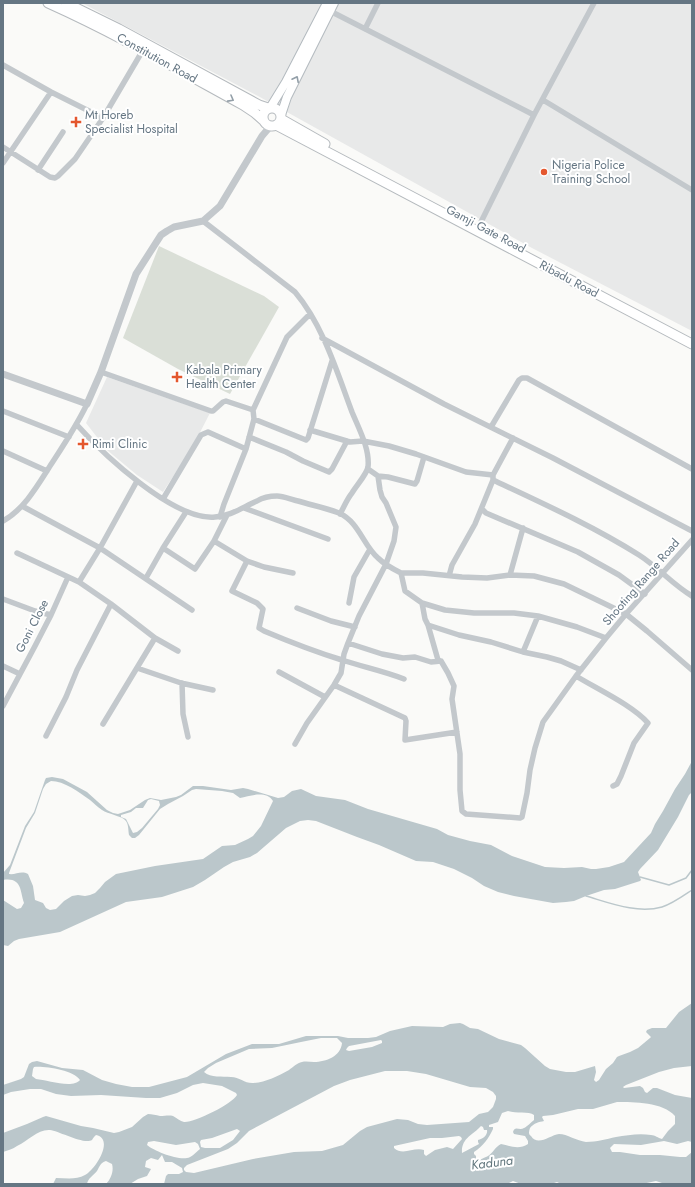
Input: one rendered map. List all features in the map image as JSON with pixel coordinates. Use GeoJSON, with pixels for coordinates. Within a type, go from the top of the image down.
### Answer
{"type":"FeatureCollection","features":[{"type":"Feature","properties":{"kind":"main road","name":"Constitution Road"},"geometry":{"type":"LineString","coordinates":[[48,3],[106,30],[273,121],[277,109],[259,105],[66,3]]}},
{"type":"Feature","properties":{"kind":"main road"},"geometry":{"type":"LineString","coordinates":[[328,7],[287,96],[273,121],[264,112],[269,108],[286,82],[328,7],[334,3]]}},
{"type":"Feature","properties":{"kind":"main road","name":"Ribadu Road"},"geometry":{"type":"LineString","coordinates":[[273,121],[298,136],[521,251],[692,344]]}},
{"type":"Feature","properties":{"kind":"main road","name":"Gamji Gate Road"},"geometry":{"type":"LineString","coordinates":[[273,121],[300,131],[479,226],[521,251],[692,337]]}},
{"type":"Feature","properties":{"kind":"street"},"geometry":{"type":"LineString","coordinates":[[365,29],[378,3]]}},
{"type":"Feature","properties":{"kind":"street"},"geometry":{"type":"LineString","coordinates":[[479,226],[534,115],[594,3]]}},
{"type":"Feature","properties":{"kind":"street"},"geometry":{"type":"LineString","coordinates":[[328,7],[365,29],[534,115]]}},
{"type":"Feature","properties":{"kind":"street"},"geometry":{"type":"LineString","coordinates":[[3,146],[50,177],[55,178],[58,176],[75,159],[104,118],[143,50]]}},
{"type":"Feature","properties":{"kind":"street"},"geometry":{"type":"LineString","coordinates":[[4,66],[51,92],[104,118]]}},
{"type":"Feature","properties":{"kind":"street"},"geometry":{"type":"LineString","coordinates":[[3,163],[51,92]]}},
{"type":"Feature","properties":{"kind":"street"},"geometry":{"type":"LineString","coordinates":[[543,100],[692,190]]}},
{"type":"Feature","properties":{"kind":"street"},"geometry":{"type":"LineString","coordinates":[[3,521],[22,506],[77,425],[101,372],[136,274],[161,235],[174,228],[203,221],[220,206],[262,136],[273,121]]}},
{"type":"Feature","properties":{"kind":"street"},"geometry":{"type":"LineString","coordinates":[[38,170],[62,132]]}},
{"type":"Feature","properties":{"kind":"street"},"geometry":{"type":"LineString","coordinates":[[203,221],[295,292],[310,314],[322,338],[363,441],[368,458],[368,469],[351,493],[340,514]]}},
{"type":"Feature","properties":{"kind":"street"},"geometry":{"type":"LineString","coordinates":[[220,517],[246,449],[254,419],[252,410],[287,338],[310,314]]}},
{"type":"Feature","properties":{"kind":"street"},"geometry":{"type":"LineString","coordinates":[[322,338],[444,404],[553,458],[692,532]]}},
{"type":"Feature","properties":{"kind":"street"},"geometry":{"type":"LineString","coordinates":[[254,419],[304,441],[306,440],[308,438],[332,361]]}},
{"type":"Feature","properties":{"kind":"street"},"geometry":{"type":"LineString","coordinates":[[101,372],[211,411],[215,410],[226,401],[252,410]]}},
{"type":"Feature","properties":{"kind":"street"},"geometry":{"type":"LineString","coordinates":[[3,374],[87,404]]}},
{"type":"Feature","properties":{"kind":"street"},"geometry":{"type":"LineString","coordinates":[[491,427],[519,380],[522,378],[527,378],[692,469]]}},
{"type":"Feature","properties":{"kind":"street"},"geometry":{"type":"LineString","coordinates":[[3,413],[69,437]]}},
{"type":"Feature","properties":{"kind":"street"},"geometry":{"type":"LineString","coordinates":[[77,425],[106,455],[137,481],[186,512],[213,518],[220,517],[244,508],[258,500],[278,496],[340,514],[357,527],[370,549],[378,558],[401,573],[423,573],[487,578],[510,575],[534,576],[564,584],[626,614],[648,631],[692,670]]}},
{"type":"Feature","properties":{"kind":"street"},"geometry":{"type":"LineString","coordinates":[[310,430],[347,442],[363,441],[389,446],[466,472],[493,477],[602,534],[640,556],[692,596]]}},
{"type":"Feature","properties":{"kind":"street"},"geometry":{"type":"LineString","coordinates":[[164,499],[201,434],[208,432],[246,449]]}},
{"type":"Feature","properties":{"kind":"street"},"geometry":{"type":"LineString","coordinates":[[249,437],[329,472],[347,442]]}},
{"type":"Feature","properties":{"kind":"street"},"geometry":{"type":"LineString","coordinates":[[449,576],[452,565],[475,524],[493,477],[513,438]]}},
{"type":"Feature","properties":{"kind":"street"},"geometry":{"type":"LineString","coordinates":[[3,451],[47,470]]}},
{"type":"Feature","properties":{"kind":"street"},"geometry":{"type":"LineString","coordinates":[[368,469],[378,476],[415,484],[424,457]]}},
{"type":"Feature","properties":{"kind":"street"},"geometry":{"type":"LineString","coordinates":[[295,744],[307,723],[334,685],[340,673],[348,643],[366,602],[386,564],[394,541],[396,527],[386,503],[382,498],[378,476]]}},
{"type":"Feature","properties":{"kind":"street"},"geometry":{"type":"LineString","coordinates":[[79,582],[100,548],[137,481]]}},
{"type":"Feature","properties":{"kind":"street"},"geometry":{"type":"LineString","coordinates":[[22,506],[100,548],[192,610]]}},
{"type":"Feature","properties":{"kind":"street"},"geometry":{"type":"LineString","coordinates":[[244,508],[328,540]]}},
{"type":"Feature","properties":{"kind":"street"},"geometry":{"type":"LineString","coordinates":[[482,509],[486,513],[578,552],[619,575],[645,594]]}},
{"type":"Feature","properties":{"kind":"street"},"geometry":{"type":"LineString","coordinates":[[146,578],[186,512]]}},
{"type":"Feature","properties":{"kind":"street"},"geometry":{"type":"LineString","coordinates":[[163,548],[195,569],[214,541],[227,515]]}},
{"type":"Feature","properties":{"kind":"street"},"geometry":{"type":"LineString","coordinates":[[510,575],[523,528]]}},
{"type":"Feature","properties":{"kind":"street","name":"Shooting Range Road"},"geometry":{"type":"LineString","coordinates":[[457,732],[460,754],[463,813],[520,818],[523,814],[531,763],[543,722],[606,638],[692,540]]}},
{"type":"Feature","properties":{"kind":"street"},"geometry":{"type":"LineString","coordinates":[[214,541],[247,561],[264,567],[293,573]]}},
{"type":"Feature","properties":{"kind":"street"},"geometry":{"type":"LineString","coordinates":[[349,603],[354,577],[370,549]]}},
{"type":"Feature","properties":{"kind":"street"},"geometry":{"type":"LineString","coordinates":[[17,553],[79,582],[111,604],[155,638],[178,651]]}},
{"type":"Feature","properties":{"kind":"street"},"geometry":{"type":"LineString","coordinates":[[247,561],[232,591],[257,603],[263,609],[259,628],[304,647],[343,661],[404,678]]}},
{"type":"Feature","properties":{"kind":"street","name":"Shooting Range Road"},"geometry":{"type":"LineString","coordinates":[[401,573],[405,591],[422,603],[445,610],[474,613],[514,613],[538,616],[577,627],[606,638]]}},
{"type":"Feature","properties":{"kind":"street","name":"Goni Close"},"geometry":{"type":"LineString","coordinates":[[3,706],[36,646],[68,577]]}},
{"type":"Feature","properties":{"kind":"street"},"geometry":{"type":"LineString","coordinates":[[3,599],[51,615]]}},
{"type":"Feature","properties":{"kind":"street"},"geometry":{"type":"LineString","coordinates":[[334,685],[405,718],[406,740],[457,732],[452,699],[454,686],[441,661],[438,660],[428,625],[425,620],[422,603]]}},
{"type":"Feature","properties":{"kind":"street"},"geometry":{"type":"LineString","coordinates":[[46,736],[66,697],[77,670],[111,604]]}},
{"type":"Feature","properties":{"kind":"street"},"geometry":{"type":"LineString","coordinates":[[297,608],[331,621],[355,627]]}},
{"type":"Feature","properties":{"kind":"street"},"geometry":{"type":"LineString","coordinates":[[523,652],[538,616]]}},
{"type":"Feature","properties":{"kind":"street"},"geometry":{"type":"LineString","coordinates":[[428,625],[523,652],[561,661],[581,670]]}},
{"type":"Feature","properties":{"kind":"street"},"geometry":{"type":"LineString","coordinates":[[103,724],[155,638]]}},
{"type":"Feature","properties":{"kind":"street"},"geometry":{"type":"LineString","coordinates":[[348,643],[382,654],[403,658],[415,657],[431,662],[441,661]]}},
{"type":"Feature","properties":{"kind":"street"},"geometry":{"type":"LineString","coordinates":[[3,666],[20,674]]}},
{"type":"Feature","properties":{"kind":"street"},"geometry":{"type":"LineString","coordinates":[[137,668],[182,683],[213,690]]}},
{"type":"Feature","properties":{"kind":"street"},"geometry":{"type":"LineString","coordinates":[[279,672],[325,697]]}},
{"type":"Feature","properties":{"kind":"street"},"geometry":{"type":"LineString","coordinates":[[576,676],[621,703],[648,723],[634,743],[621,776],[617,784],[613,786]]}},
{"type":"Feature","properties":{"kind":"street"},"geometry":{"type":"LineString","coordinates":[[182,683],[183,714],[188,737]]}},
{"type":"Feature","properties":{"kind":"shaded area","name":"Nigeria Police Training School"},"geometry":{"type":"Polygon","coordinates":[[[82,3],[692,3],[692,331],[532,248],[258,96],[82,3]]]}},
{"type":"Feature","properties":{"kind":"shaded area"},"geometry":{"type":"Polygon","coordinates":[[[159,246],[264,296],[279,307],[230,394],[178,369],[123,338],[159,246]]]}},
{"type":"Feature","properties":{"kind":"shaded area"},"geometry":{"type":"Polygon","coordinates":[[[107,377],[210,413],[193,446],[163,492],[137,475],[107,450],[86,423],[107,377]]]}},
{"type":"Feature","properties":{"kind":"water"},"geometry":{"type":"Polygon","coordinates":[[[692,761],[692,792],[658,850],[638,872],[641,880],[615,889],[604,890],[574,901],[553,903],[498,892],[454,869],[433,862],[416,861],[316,821],[308,820],[300,821],[286,828],[257,853],[250,857],[233,862],[193,887],[162,897],[126,902],[60,932],[19,939],[8,946],[3,945],[3,900],[17,909],[21,908],[24,903],[21,890],[17,883],[14,881],[3,880],[3,873],[10,865],[25,826],[34,812],[46,778],[52,777],[63,779],[87,792],[107,810],[118,814],[130,810],[150,798],[161,800],[176,797],[193,786],[231,790],[243,788],[278,798],[284,797],[292,791],[301,789],[316,796],[345,800],[368,809],[437,829],[448,835],[491,845],[512,856],[545,867],[582,867],[596,869],[609,867],[624,862],[651,833],[692,761]],[[51,781],[46,784],[43,789],[35,813],[26,828],[9,873],[12,874],[23,872],[28,874],[33,886],[35,900],[43,903],[46,908],[50,910],[56,909],[72,896],[85,896],[95,893],[105,882],[116,874],[155,866],[203,859],[222,846],[235,845],[248,839],[253,836],[261,826],[273,801],[262,795],[253,795],[240,798],[233,793],[222,791],[192,790],[160,809],[139,835],[132,838],[129,835],[125,820],[102,810],[90,800],[71,788],[56,781],[51,781]],[[151,799],[148,800],[143,808],[136,808],[131,812],[121,815],[121,817],[126,819],[133,833],[142,828],[158,809],[160,805],[159,801],[151,799]]]}},
{"type":"Feature","properties":{"kind":"water","name":"Kaduna"},"geometry":{"type":"Polygon","coordinates":[[[692,1003],[692,1066],[674,1068],[659,1072],[623,1087],[640,1086],[647,1093],[653,1088],[657,1088],[675,1095],[692,1098],[692,1142],[688,1141],[677,1144],[664,1141],[641,1145],[614,1144],[610,1148],[612,1152],[680,1157],[686,1157],[692,1152],[692,1184],[665,1184],[656,1181],[642,1184],[561,1184],[557,1182],[551,1184],[521,1184],[513,1181],[507,1184],[164,1184],[168,1174],[179,1174],[183,1172],[182,1168],[172,1162],[165,1162],[162,1155],[158,1160],[151,1158],[146,1161],[145,1167],[151,1169],[147,1176],[130,1184],[106,1184],[111,1177],[113,1169],[112,1164],[106,1161],[101,1164],[97,1171],[88,1180],[87,1184],[53,1184],[56,1178],[78,1178],[89,1172],[98,1161],[104,1148],[104,1142],[101,1138],[96,1135],[92,1140],[83,1141],[54,1131],[46,1130],[37,1133],[14,1148],[3,1152],[3,1133],[46,1116],[81,1126],[114,1133],[132,1127],[148,1114],[173,1116],[184,1122],[196,1119],[221,1108],[234,1099],[237,1095],[236,1093],[222,1086],[203,1083],[193,1085],[177,1093],[160,1098],[101,1095],[71,1096],[56,1094],[41,1089],[11,1092],[3,1095],[3,1085],[24,1077],[29,1064],[32,1062],[37,1061],[62,1068],[83,1070],[102,1080],[116,1084],[132,1087],[149,1087],[187,1077],[226,1054],[252,1044],[279,1044],[306,1036],[368,1038],[412,1026],[443,1027],[450,1024],[460,1023],[470,1028],[478,1029],[499,1039],[521,1045],[550,1069],[575,1072],[595,1066],[596,1072],[594,1080],[596,1082],[617,1057],[638,1048],[651,1037],[646,1032],[647,1030],[652,1028],[666,1028],[679,1012],[692,1003]],[[321,1038],[272,1048],[249,1049],[216,1063],[204,1072],[213,1076],[234,1077],[245,1082],[258,1082],[276,1076],[300,1063],[319,1062],[328,1059],[336,1055],[341,1048],[342,1043],[337,1038],[321,1038]],[[382,1041],[349,1046],[346,1050],[349,1051],[372,1047],[382,1043],[382,1041]],[[34,1067],[32,1076],[36,1079],[66,1084],[77,1083],[80,1080],[65,1071],[45,1067],[34,1067]],[[385,1071],[350,1080],[334,1086],[249,1131],[237,1143],[228,1149],[187,1165],[184,1170],[186,1172],[194,1173],[253,1159],[294,1152],[322,1151],[343,1145],[367,1127],[397,1119],[427,1125],[469,1122],[479,1114],[488,1112],[493,1107],[496,1096],[493,1092],[486,1088],[470,1087],[426,1074],[407,1071],[385,1071]],[[617,1102],[593,1109],[578,1109],[543,1116],[544,1121],[538,1122],[530,1128],[529,1133],[534,1139],[544,1140],[559,1134],[586,1142],[620,1136],[647,1134],[662,1139],[675,1124],[675,1116],[670,1111],[656,1105],[640,1103],[617,1102]],[[508,1111],[502,1113],[498,1122],[489,1125],[489,1127],[493,1127],[493,1129],[490,1136],[474,1152],[476,1161],[488,1156],[501,1144],[521,1147],[528,1144],[525,1136],[514,1134],[513,1132],[516,1128],[522,1129],[526,1127],[534,1120],[534,1115],[529,1113],[508,1111]],[[481,1126],[468,1137],[463,1144],[462,1153],[479,1144],[478,1140],[482,1139],[487,1134],[487,1130],[484,1130],[481,1126]],[[237,1129],[212,1138],[201,1140],[201,1147],[220,1148],[233,1140],[240,1131],[237,1129]],[[459,1136],[430,1138],[394,1146],[394,1148],[401,1151],[424,1150],[424,1154],[426,1156],[435,1150],[447,1147],[453,1149],[462,1139],[459,1136]],[[154,1141],[148,1142],[147,1145],[178,1158],[190,1157],[200,1149],[198,1144],[195,1142],[176,1145],[154,1141]]]}},
{"type":"Feature","properties":{"kind":"waterway"},"geometry":{"type":"LineString","coordinates":[[640,877],[669,885],[686,878],[692,870]]}},
{"type":"Feature","properties":{"kind":"waterway"},"geometry":{"type":"LineString","coordinates":[[586,896],[624,907],[653,909],[670,904],[692,890]]}},
{"type":"Feature","properties":{"kind":"place","name":"Mt Horeb Specialist Hospital"},"geometry":{"type":"Point","coordinates":[76,122]}},
{"type":"Feature","properties":{"kind":"place","name":"Nigeria Police Training School"},"geometry":{"type":"Point","coordinates":[544,172]}},
{"type":"Feature","properties":{"kind":"place","name":"Kabala Primary Health Center"},"geometry":{"type":"Point","coordinates":[177,377]}},
{"type":"Feature","properties":{"kind":"place","name":"Rimi Clinic"},"geometry":{"type":"Point","coordinates":[83,444]}}]}
